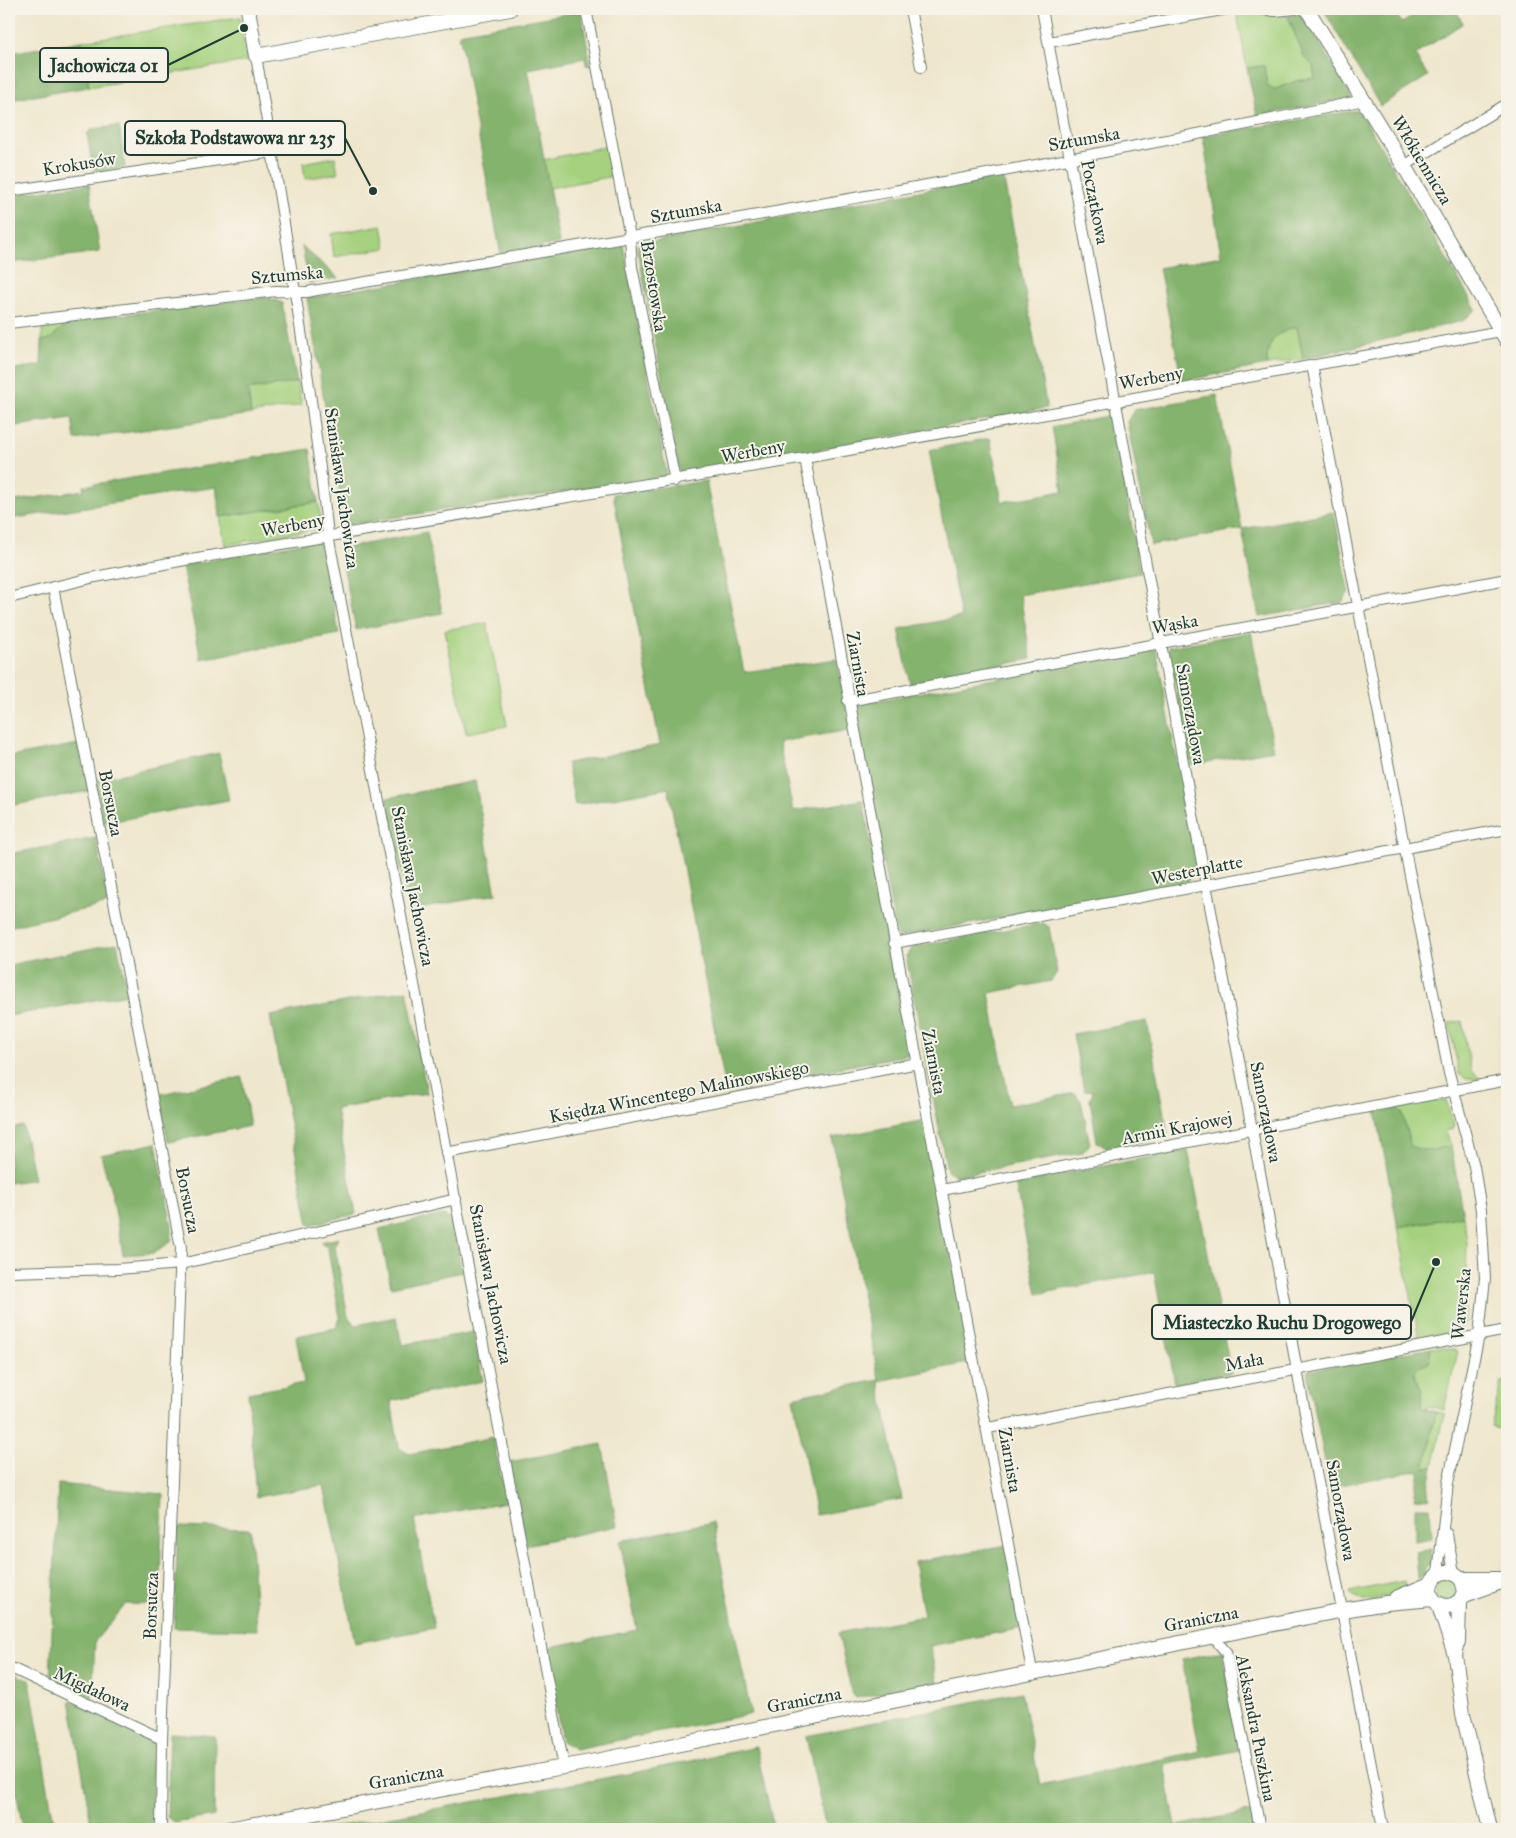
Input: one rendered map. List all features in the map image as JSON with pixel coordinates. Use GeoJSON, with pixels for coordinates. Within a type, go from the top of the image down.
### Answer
{"type":"FeatureCollection","features":[{"type":"Feature","properties":{"kind":"street","name":"Stanisława Jachowicza"},"geometry":{"type":"LineString","coordinates":[[248,9],[294,292],[318,452],[328,535],[564,1767]]}},
{"type":"Feature","properties":{"kind":"street"},"geometry":{"type":"LineString","coordinates":[[256,56],[510,9]]}},
{"type":"Feature","properties":{"kind":"street","name":"Brzostowska"},"geometry":{"type":"LineString","coordinates":[[586,9],[630,237],[632,267],[675,480]]}},
{"type":"Feature","properties":{"kind":"street"},"geometry":{"type":"LineString","coordinates":[[910,9],[921,67]]}},
{"type":"Feature","properties":{"kind":"street","name":"Początkowa"},"geometry":{"type":"LineString","coordinates":[[1042,9],[1116,401]]}},
{"type":"Feature","properties":{"kind":"street"},"geometry":{"type":"LineString","coordinates":[[1049,42],[1227,9]]}},
{"type":"Feature","properties":{"kind":"street"},"geometry":{"type":"LineString","coordinates":[[1261,9],[1275,12],[1295,9]]}},
{"type":"Feature","properties":{"kind":"street","name":"Włókiennicza"},"geometry":{"type":"LineString","coordinates":[[1307,9],[1404,166],[1504,336]]}},
{"type":"Feature","properties":{"kind":"street","name":"Sztumska"},"geometry":{"type":"LineString","coordinates":[[9,323],[276,291],[294,292],[630,237],[1070,158],[1364,100]]}},
{"type":"Feature","properties":{"kind":"street"},"geometry":{"type":"LineString","coordinates":[[1404,166],[1507,104]]}},
{"type":"Feature","properties":{"kind":"street","name":"Krokusów"},"geometry":{"type":"LineString","coordinates":[[9,191],[272,152]]}},
{"type":"Feature","properties":{"kind":"street","name":"Werbeny"},"geometry":{"type":"LineString","coordinates":[[9,598],[95,577],[328,535],[675,480],[1312,365],[1504,336]]}},
{"type":"Feature","properties":{"kind":"street","name":"Wawerska"},"geometry":{"type":"LineString","coordinates":[[1312,365],[1453,1090],[1474,1166],[1481,1210],[1485,1278],[1479,1334],[1448,1483],[1445,1523],[1434,1579]]}},
{"type":"Feature","properties":{"kind":"street","name":"Samorządowa"},"geometry":{"type":"LineString","coordinates":[[1116,401],[1383,1829]]}},
{"type":"Feature","properties":{"kind":"street","name":"Ziarnista"},"geometry":{"type":"LineString","coordinates":[[805,458],[848,701],[988,1428],[1032,1671]]}},
{"type":"Feature","properties":{"kind":"street","name":"Wąska"},"geometry":{"type":"LineString","coordinates":[[848,701],[1507,579]]}},
{"type":"Feature","properties":{"kind":"street","name":"Borsucza"},"geometry":{"type":"LineString","coordinates":[[53,587],[181,1248],[182,1264],[162,1740],[161,1829]]}},
{"type":"Feature","properties":{"kind":"street","name":"Westerplatte"},"geometry":{"type":"LineString","coordinates":[[894,944],[1205,884],[1507,829]]}},
{"type":"Feature","properties":{"kind":"street","name":"Księdza Wincentego Malinowskiego"},"geometry":{"type":"LineString","coordinates":[[446,1153],[918,1063]]}},
{"type":"Feature","properties":{"kind":"street","name":"Armii Krajowej"},"geometry":{"type":"LineString","coordinates":[[942,1190],[1507,1080]]}},
{"type":"Feature","properties":{"kind":"street"},"geometry":{"type":"LineString","coordinates":[[9,1272],[118,1269],[182,1264],[456,1199]]}},
{"type":"Feature","properties":{"kind":"street","name":"Mała"},"geometry":{"type":"LineString","coordinates":[[988,1428],[1507,1330]]}},
{"type":"Feature","properties":{"kind":"street","name":"Wawerska"},"geometry":{"type":"LineString","coordinates":[[1445,1523],[1457,1576]]}},
{"type":"Feature","properties":{"kind":"street"},"geometry":{"type":"LineString","coordinates":[[1490,1829],[1463,1714],[1455,1655],[1436,1601],[1434,1579],[1446,1571],[1457,1576],[1507,1579]]}},
{"type":"Feature","properties":{"kind":"street"},"geometry":{"type":"LineString","coordinates":[[1455,1655],[1458,1642],[1461,1598],[1464,1590],[1457,1576]]}},
{"type":"Feature","properties":{"kind":"street","name":"Graniczna"},"geometry":{"type":"LineString","coordinates":[[1386,1603],[1434,1579]]}},
{"type":"Feature","properties":{"kind":"street"},"geometry":{"type":"LineString","coordinates":[[1436,1601],[1448,1606],[1461,1598],[1507,1579]]}},
{"type":"Feature","properties":{"kind":"street","name":"Graniczna"},"geometry":{"type":"LineString","coordinates":[[228,1829],[564,1767],[1032,1671],[1343,1610],[1386,1603],[1436,1601]]}},
{"type":"Feature","properties":{"kind":"street","name":"Aleksandra Puszkina"},"geometry":{"type":"LineString","coordinates":[[1217,1636],[1219,1644],[1226,1652],[1260,1829]]}},
{"type":"Feature","properties":{"kind":"street","name":"Migdałowa"},"geometry":{"type":"LineString","coordinates":[[9,1667],[162,1740]]}},
{"type":"Feature","properties":{"kind":"green space"},"geometry":{"type":"Polygon","coordinates":[[[1323,9],[1393,9],[1402,23],[1424,9],[1455,9],[1463,23],[1415,55],[1428,76],[1380,106],[1323,9]]]}},
{"type":"Feature","properties":{"kind":"green space"},"geometry":{"type":"Polygon","coordinates":[[[581,11],[591,66],[586,65],[585,58],[528,69],[559,243],[501,255],[459,33],[581,11]]]}},
{"type":"Feature","properties":{"kind":"green space"},"geometry":{"type":"Polygon","coordinates":[[[1251,11],[1288,16],[1304,57],[1313,66],[1315,78],[1296,81],[1276,89],[1270,88],[1267,85],[1263,66],[1247,68],[1237,14],[1251,11]]]}},
{"type":"Feature","properties":{"kind":"green space"},"geometry":{"type":"Polygon","coordinates":[[[1302,13],[1352,98],[1257,116],[1247,68],[1264,66],[1267,85],[1270,88],[1276,89],[1296,81],[1315,78],[1313,66],[1304,57],[1288,16],[1302,13]]]}},
{"type":"Feature","properties":{"kind":"green space"},"geometry":{"type":"Polygon","coordinates":[[[240,17],[247,61],[89,87],[82,41],[240,17]]]}},
{"type":"Feature","properties":{"kind":"green space"},"geometry":{"type":"Polygon","coordinates":[[[82,41],[89,87],[9,100],[9,53],[82,41]]]}},
{"type":"Feature","properties":{"kind":"green space"},"geometry":{"type":"Polygon","coordinates":[[[1359,110],[1476,309],[1463,321],[1303,359],[1297,327],[1283,332],[1273,340],[1268,350],[1267,365],[1182,381],[1159,268],[1221,256],[1203,136],[1359,110]]]}},
{"type":"Feature","properties":{"kind":"green space"},"geometry":{"type":"Polygon","coordinates":[[[119,126],[125,167],[99,173],[93,169],[87,134],[92,129],[119,126]]]}},
{"type":"Feature","properties":{"kind":"green space"},"geometry":{"type":"Polygon","coordinates":[[[608,146],[614,176],[549,188],[543,160],[608,146]]]}},
{"type":"Feature","properties":{"kind":"green space"},"geometry":{"type":"Polygon","coordinates":[[[335,157],[338,173],[305,179],[303,163],[335,157]]]}},
{"type":"Feature","properties":{"kind":"green space"},"geometry":{"type":"Polygon","coordinates":[[[1003,175],[1047,408],[680,475],[637,245],[1003,175]]]}},
{"type":"Feature","properties":{"kind":"green space"},"geometry":{"type":"Polygon","coordinates":[[[89,184],[100,252],[9,263],[9,195],[89,184]]]}},
{"type":"Feature","properties":{"kind":"green space"},"geometry":{"type":"Polygon","coordinates":[[[382,225],[386,248],[334,257],[331,234],[382,225]]]}},
{"type":"Feature","properties":{"kind":"green space"},"geometry":{"type":"Polygon","coordinates":[[[623,244],[667,476],[345,525],[307,298],[623,244]]]}},
{"type":"Feature","properties":{"kind":"green space"},"geometry":{"type":"Polygon","coordinates":[[[302,246],[338,278],[309,283],[302,246]]]}},
{"type":"Feature","properties":{"kind":"green space"},"geometry":{"type":"Polygon","coordinates":[[[267,297],[282,303],[297,382],[248,390],[251,414],[75,440],[72,418],[9,427],[9,370],[41,365],[42,341],[50,339],[70,321],[267,297]]]}},
{"type":"Feature","properties":{"kind":"green space"},"geometry":{"type":"Polygon","coordinates":[[[70,321],[50,339],[42,341],[42,325],[70,321]]]}},
{"type":"Feature","properties":{"kind":"green space"},"geometry":{"type":"Polygon","coordinates":[[[1297,327],[1303,359],[1267,365],[1268,350],[1273,340],[1283,332],[1297,327]]]}},
{"type":"Feature","properties":{"kind":"green space"},"geometry":{"type":"Polygon","coordinates":[[[297,382],[302,405],[251,414],[248,390],[297,382]]]}},
{"type":"Feature","properties":{"kind":"green space"},"geometry":{"type":"Polygon","coordinates":[[[1217,395],[1242,529],[1151,545],[1127,422],[1134,410],[1217,395]]]}},
{"type":"Feature","properties":{"kind":"green space"},"geometry":{"type":"Polygon","coordinates":[[[1112,415],[1140,573],[1020,595],[1031,659],[910,684],[899,629],[961,617],[929,450],[990,438],[1002,502],[1063,491],[1052,427],[1112,415]]]}},
{"type":"Feature","properties":{"kind":"green space"},"geometry":{"type":"Polygon","coordinates":[[[310,449],[318,502],[220,517],[216,487],[9,519],[9,508],[16,506],[15,501],[84,490],[83,486],[310,449]]]}},
{"type":"Feature","properties":{"kind":"green space"},"geometry":{"type":"Polygon","coordinates":[[[706,481],[744,672],[837,659],[850,730],[779,742],[793,811],[863,800],[890,952],[912,1054],[726,1089],[668,788],[575,805],[567,763],[660,745],[613,494],[706,481]]]}},
{"type":"Feature","properties":{"kind":"green space"},"geometry":{"type":"Polygon","coordinates":[[[318,502],[322,528],[225,545],[220,517],[318,502]]]}},
{"type":"Feature","properties":{"kind":"green space"},"geometry":{"type":"Polygon","coordinates":[[[1334,512],[1349,592],[1342,602],[1259,617],[1242,529],[1334,512]]]}},
{"type":"Feature","properties":{"kind":"green space"},"geometry":{"type":"Polygon","coordinates":[[[427,532],[442,613],[356,630],[340,549],[427,532]]]}},
{"type":"Feature","properties":{"kind":"green space"},"geometry":{"type":"Polygon","coordinates":[[[322,539],[339,634],[201,659],[182,566],[322,539]]]}},
{"type":"Feature","properties":{"kind":"green space"},"geometry":{"type":"Polygon","coordinates":[[[487,623],[507,726],[466,733],[445,630],[487,623]]]}},
{"type":"Feature","properties":{"kind":"green space"},"geometry":{"type":"Polygon","coordinates":[[[1251,632],[1274,750],[1191,765],[1168,647],[1251,632]]]}},
{"type":"Feature","properties":{"kind":"green space"},"geometry":{"type":"Polygon","coordinates":[[[1156,649],[1197,869],[1186,884],[897,937],[853,705],[1156,649]]]}},
{"type":"Feature","properties":{"kind":"green space"},"geometry":{"type":"Polygon","coordinates":[[[78,744],[89,791],[9,806],[9,757],[78,744]]]}},
{"type":"Feature","properties":{"kind":"green space"},"geometry":{"type":"Polygon","coordinates":[[[219,753],[229,800],[103,823],[95,780],[219,753]]]}},
{"type":"Feature","properties":{"kind":"green space"},"geometry":{"type":"Polygon","coordinates":[[[475,781],[496,894],[409,911],[387,798],[475,781]]]}},
{"type":"Feature","properties":{"kind":"green space"},"geometry":{"type":"Polygon","coordinates":[[[96,838],[108,904],[9,927],[9,854],[96,838]]]}},
{"type":"Feature","properties":{"kind":"green space"},"geometry":{"type":"Polygon","coordinates":[[[1043,923],[1049,927],[1057,972],[1051,981],[989,993],[1010,1105],[1075,1093],[1081,1101],[1090,1144],[1082,1153],[955,1176],[947,1170],[906,956],[912,947],[1043,923]]]}},
{"type":"Feature","properties":{"kind":"green space"},"geometry":{"type":"Polygon","coordinates":[[[117,943],[128,994],[9,1016],[9,965],[117,943]]]}},
{"type":"Feature","properties":{"kind":"green space"},"geometry":{"type":"Polygon","coordinates":[[[407,990],[427,1093],[336,1109],[356,1214],[309,1225],[270,1016],[407,990]]]}},
{"type":"Feature","properties":{"kind":"green space"},"geometry":{"type":"Polygon","coordinates":[[[1147,1021],[1168,1136],[1106,1148],[1097,1142],[1090,1100],[1093,1090],[1084,1091],[1073,1034],[1147,1021]]]}},
{"type":"Feature","properties":{"kind":"green space"},"geometry":{"type":"Polygon","coordinates":[[[1462,1021],[1471,1071],[1481,1079],[1466,1079],[1459,1074],[1449,1023],[1462,1021]]]}},
{"type":"Feature","properties":{"kind":"green space"},"geometry":{"type":"Polygon","coordinates":[[[242,1077],[250,1126],[168,1142],[159,1096],[161,1094],[242,1077]]]}},
{"type":"Feature","properties":{"kind":"green space"},"geometry":{"type":"Polygon","coordinates":[[[1441,1099],[1446,1100],[1454,1126],[1453,1129],[1446,1131],[1451,1146],[1425,1150],[1410,1145],[1402,1113],[1397,1108],[1441,1099]]]}},
{"type":"Feature","properties":{"kind":"green space"},"geometry":{"type":"Polygon","coordinates":[[[1397,1108],[1402,1113],[1410,1145],[1425,1150],[1451,1146],[1463,1216],[1398,1227],[1376,1111],[1397,1108]]]}},
{"type":"Feature","properties":{"kind":"green space"},"geometry":{"type":"Polygon","coordinates":[[[925,1120],[972,1362],[879,1381],[902,1499],[816,1515],[793,1397],[879,1380],[832,1138],[925,1120]]]}},
{"type":"Feature","properties":{"kind":"green space"},"geometry":{"type":"Polygon","coordinates":[[[23,1126],[34,1179],[9,1183],[9,1129],[23,1126]]]}},
{"type":"Feature","properties":{"kind":"green space"},"geometry":{"type":"Polygon","coordinates":[[[156,1143],[172,1226],[171,1242],[153,1253],[123,1255],[113,1199],[101,1155],[156,1143]]]}},
{"type":"Feature","properties":{"kind":"green space"},"geometry":{"type":"Polygon","coordinates":[[[1188,1150],[1231,1373],[1175,1384],[1154,1272],[1037,1294],[1015,1183],[1188,1150]]]}},
{"type":"Feature","properties":{"kind":"green space"},"geometry":{"type":"Polygon","coordinates":[[[442,1215],[452,1221],[462,1272],[391,1287],[379,1229],[442,1215]]]}},
{"type":"Feature","properties":{"kind":"green space"},"geometry":{"type":"Polygon","coordinates":[[[1463,1216],[1467,1242],[1465,1324],[1454,1332],[1419,1339],[1398,1227],[1463,1216]]]}},
{"type":"Feature","properties":{"kind":"green space"},"geometry":{"type":"Polygon","coordinates":[[[339,1238],[335,1247],[348,1317],[356,1325],[396,1317],[402,1345],[473,1332],[483,1381],[391,1401],[399,1448],[409,1454],[493,1437],[506,1502],[414,1519],[434,1628],[355,1643],[324,1485],[256,1497],[248,1393],[304,1383],[296,1336],[336,1328],[340,1318],[328,1249],[321,1242],[339,1238]]]}},
{"type":"Feature","properties":{"kind":"green space"},"geometry":{"type":"Polygon","coordinates":[[[1442,1347],[1458,1351],[1444,1410],[1428,1406],[1427,1409],[1421,1408],[1422,1391],[1414,1373],[1431,1348],[1442,1347]]]}},
{"type":"Feature","properties":{"kind":"green space"},"geometry":{"type":"Polygon","coordinates":[[[1431,1348],[1429,1363],[1419,1367],[1414,1373],[1422,1391],[1421,1408],[1436,1412],[1425,1468],[1433,1467],[1428,1491],[1429,1499],[1414,1498],[1419,1470],[1330,1487],[1307,1371],[1431,1348]]]}},
{"type":"Feature","properties":{"kind":"green space"},"geometry":{"type":"Polygon","coordinates":[[[1501,1382],[1507,1384],[1507,1430],[1491,1426],[1501,1382]]]}},
{"type":"Feature","properties":{"kind":"green space"},"geometry":{"type":"Polygon","coordinates":[[[1436,1412],[1445,1414],[1433,1467],[1425,1468],[1436,1412]]]}},
{"type":"Feature","properties":{"kind":"green space"},"geometry":{"type":"Polygon","coordinates":[[[602,1444],[617,1526],[526,1545],[509,1462],[602,1444]]]}},
{"type":"Feature","properties":{"kind":"green space"},"geometry":{"type":"Polygon","coordinates":[[[58,1484],[163,1494],[159,1605],[126,1604],[95,1641],[92,1702],[50,1681],[58,1484]]]}},
{"type":"Feature","properties":{"kind":"green space"},"geometry":{"type":"Polygon","coordinates":[[[1415,1507],[1430,1507],[1432,1538],[1415,1541],[1415,1507]]]}},
{"type":"Feature","properties":{"kind":"green space"},"geometry":{"type":"Polygon","coordinates":[[[713,1522],[751,1714],[575,1749],[562,1741],[545,1648],[637,1630],[620,1541],[713,1522]]]}},
{"type":"Feature","properties":{"kind":"green space"},"geometry":{"type":"Polygon","coordinates":[[[178,1527],[250,1529],[257,1630],[174,1628],[178,1527]]]}},
{"type":"Feature","properties":{"kind":"green space"},"geometry":{"type":"Polygon","coordinates":[[[1007,1545],[1023,1628],[930,1646],[937,1682],[856,1698],[852,1694],[838,1633],[924,1616],[914,1562],[1007,1545]]]}},
{"type":"Feature","properties":{"kind":"green space"},"geometry":{"type":"Polygon","coordinates":[[[1432,1549],[1430,1563],[1418,1579],[1416,1552],[1432,1549]]]}},
{"type":"Feature","properties":{"kind":"green space"},"geometry":{"type":"Polygon","coordinates":[[[1447,1577],[1455,1581],[1459,1589],[1455,1597],[1447,1601],[1439,1597],[1435,1589],[1439,1581],[1447,1577]]]}},
{"type":"Feature","properties":{"kind":"green space"},"geometry":{"type":"Polygon","coordinates":[[[1404,1581],[1407,1590],[1376,1599],[1360,1599],[1354,1597],[1349,1592],[1404,1581]]]}},
{"type":"Feature","properties":{"kind":"green space"},"geometry":{"type":"Polygon","coordinates":[[[1223,1651],[1240,1750],[1164,1765],[1176,1826],[1253,1811],[1256,1829],[826,1829],[806,1736],[1021,1692],[1040,1785],[1200,1751],[1182,1659],[1223,1651]]]}},
{"type":"Feature","properties":{"kind":"green space"},"geometry":{"type":"Polygon","coordinates":[[[9,1671],[30,1681],[55,1829],[23,1829],[9,1750],[9,1671]]]}},
{"type":"Feature","properties":{"kind":"green space"},"geometry":{"type":"Polygon","coordinates":[[[70,1700],[153,1740],[151,1828],[92,1829],[70,1700]]]}},
{"type":"Feature","properties":{"kind":"green space"},"geometry":{"type":"Polygon","coordinates":[[[170,1733],[215,1736],[214,1816],[175,1823],[167,1816],[170,1733]]]}},
{"type":"Feature","properties":{"kind":"green space"},"geometry":{"type":"Polygon","coordinates":[[[756,1747],[774,1829],[323,1829],[638,1772],[756,1747]]]}},
{"type":"Feature","properties":{"kind":"place","name":"Jachowicza 01"},"geometry":{"type":"Point","coordinates":[244,28]}},
{"type":"Feature","properties":{"kind":"place","name":"Szkoła Podstawowa nr 235"},"geometry":{"type":"Point","coordinates":[373,191]}},
{"type":"Feature","properties":{"kind":"place","name":"Miasteczko Ruchu Drogowego"},"geometry":{"type":"Point","coordinates":[1436,1262]}}]}
